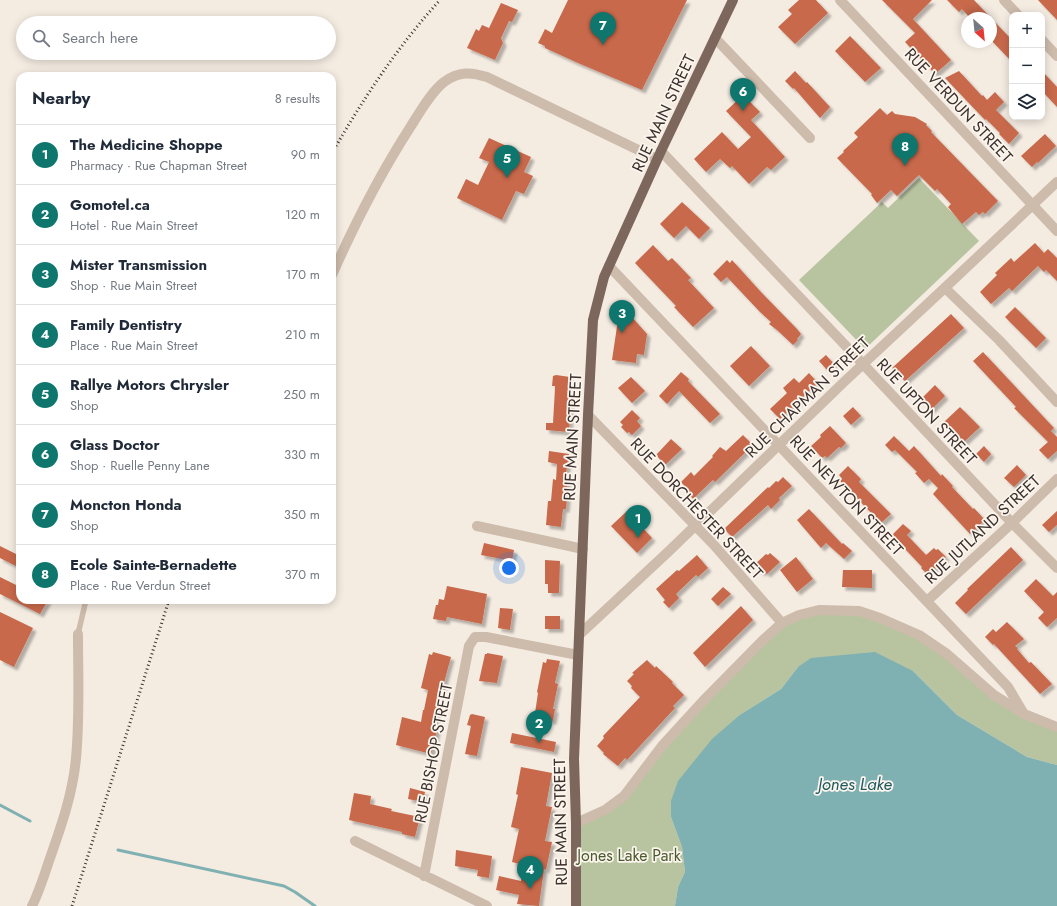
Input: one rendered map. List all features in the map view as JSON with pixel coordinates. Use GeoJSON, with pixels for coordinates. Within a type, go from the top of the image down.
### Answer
{"type":"FeatureCollection","features":[{"type":"Feature","properties":{"kind":"main road","name":"RUE MAIN STREET"},"geometry":{"type":"LineString","coordinates":[[576,906],[574,759],[593,320],[604,277],[659,155],[733,0]]}},
{"type":"Feature","properties":{"kind":"street","name":"RUE VERDUN STREET"},"geometry":{"type":"LineString","coordinates":[[840,0],[1057,231]]}},
{"type":"Feature","properties":{"kind":"street"},"geometry":{"type":"LineString","coordinates":[[1004,0],[1015,12]]}},
{"type":"Feature","properties":{"kind":"street"},"geometry":{"type":"LineString","coordinates":[[715,38],[810,138]]}},
{"type":"Feature","properties":{"kind":"street"},"geometry":{"type":"LineString","coordinates":[[1045,43],[1057,56]]}},
{"type":"Feature","properties":{"kind":"street"},"geometry":{"type":"LineString","coordinates":[[336,266],[355,224],[388,162],[435,91],[444,82],[458,75],[468,72],[487,77],[659,155]]}},
{"type":"Feature","properties":{"kind":"street","name":"RUE UPTON STREET"},"geometry":{"type":"LineString","coordinates":[[659,155],[863,364],[1012,523],[1057,568]]}},
{"type":"Feature","properties":{"kind":"street","name":"RUE CHAPMAN STREET"},"geometry":{"type":"LineString","coordinates":[[579,635],[668,552],[863,364],[1057,182]]}},
{"type":"Feature","properties":{"kind":"street","name":"RUE NEWTON STREET"},"geometry":{"type":"LineString","coordinates":[[609,266],[1008,687],[1024,714]]}},
{"type":"Feature","properties":{"kind":"street"},"geometry":{"type":"LineString","coordinates":[[945,288],[999,340],[1057,402]]}},
{"type":"Feature","properties":{"kind":"street","name":"RUE DORCHESTER STREET"},"geometry":{"type":"LineString","coordinates":[[588,414],[694,526],[714,545],[782,623]]}},
{"type":"Feature","properties":{"kind":"street","name":"RUE JUTLAND STREET"},"geometry":{"type":"LineString","coordinates":[[927,602],[1057,479]]}},
{"type":"Feature","properties":{"kind":"street"},"geometry":{"type":"LineString","coordinates":[[477,526],[583,549]]}},
{"type":"Feature","properties":{"kind":"street"},"geometry":{"type":"LineString","coordinates":[[576,823],[605,810],[624,796],[672,736],[763,640],[782,623],[799,615],[819,610],[859,611],[880,618],[919,635],[947,654],[994,695],[1024,714],[1057,727]]}},
{"type":"Feature","properties":{"kind":"street"},"geometry":{"type":"LineString","coordinates":[[32,906],[57,839],[73,783],[78,733],[78,634]]}},
{"type":"Feature","properties":{"kind":"street","name":"RUE BISHOP STREET"},"geometry":{"type":"LineString","coordinates":[[424,876],[469,646],[475,637],[486,637],[578,655]]}},
{"type":"Feature","properties":{"kind":"street"},"geometry":{"type":"LineString","coordinates":[[355,841],[488,906]]}},
{"type":"Feature","properties":{"kind":"lane"},"geometry":{"type":"LineString","coordinates":[[78,634],[85,604]]}},
{"type":"Feature","properties":{"kind":"green space"},"geometry":{"type":"Polygon","coordinates":[[[919,178],[979,241],[865,349],[799,280],[882,202],[888,208],[919,178]]]}},
{"type":"Feature","properties":{"kind":"green space","name":"Jones Lake Park"},"geometry":{"type":"Polygon","coordinates":[[[859,611],[919,635],[994,695],[1057,727],[1057,765],[1027,757],[957,715],[913,671],[798,667],[781,689],[741,714],[671,817],[682,847],[685,872],[678,887],[675,906],[576,906],[576,823],[605,810],[763,640],[799,615],[859,611]]]}},
{"type":"Feature","properties":{"kind":"water","name":"Jones Lake"},"geometry":{"type":"Polygon","coordinates":[[[875,652],[913,671],[957,715],[1027,757],[1057,765],[1057,906],[675,906],[678,887],[685,872],[682,847],[671,817],[671,801],[678,781],[712,739],[741,714],[781,689],[798,667],[811,658],[875,652]]]}},
{"type":"Feature","properties":{"kind":"building"},"geometry":{"type":"Polygon","coordinates":[[[568,0],[687,0],[642,90],[578,63],[545,48],[545,46],[538,43],[545,29],[552,33],[568,0]]]}},
{"type":"Feature","properties":{"kind":"building"},"geometry":{"type":"Polygon","coordinates":[[[799,0],[816,0],[828,13],[795,44],[778,27],[792,14],[788,10],[799,0]]]}},
{"type":"Feature","properties":{"kind":"building"},"geometry":{"type":"Polygon","coordinates":[[[882,0],[932,0],[913,19],[951,60],[935,74],[905,42],[915,33],[882,0]]]}},
{"type":"Feature","properties":{"kind":"building"},"geometry":{"type":"Polygon","coordinates":[[[947,0],[974,0],[985,12],[965,12],[962,9],[959,12],[947,0]]]}},
{"type":"Feature","properties":{"kind":"building"},"geometry":{"type":"Polygon","coordinates":[[[1038,0],[1057,0],[1057,20],[1038,0]]]}},
{"type":"Feature","properties":{"kind":"building"},"geometry":{"type":"Polygon","coordinates":[[[501,3],[518,10],[512,22],[509,21],[501,38],[503,43],[495,60],[467,48],[476,29],[479,31],[482,25],[489,28],[501,3]]]}},
{"type":"Feature","properties":{"kind":"building"},"geometry":{"type":"Polygon","coordinates":[[[997,24],[1009,37],[1009,59],[997,46],[997,24]]]}},
{"type":"Feature","properties":{"kind":"building"},"geometry":{"type":"Polygon","coordinates":[[[850,36],[881,68],[865,82],[835,51],[850,36]]]}},
{"type":"Feature","properties":{"kind":"building"},"geometry":{"type":"Polygon","coordinates":[[[795,71],[830,107],[820,118],[794,88],[793,89],[785,81],[795,71]]]}},
{"type":"Feature","properties":{"kind":"building"},"geometry":{"type":"Polygon","coordinates":[[[959,71],[987,100],[995,92],[1004,102],[996,110],[1019,133],[1009,144],[945,78],[959,71]]]}},
{"type":"Feature","properties":{"kind":"building"},"geometry":{"type":"Polygon","coordinates":[[[1045,74],[1057,87],[1057,107],[1045,94],[1045,74]]]}},
{"type":"Feature","properties":{"kind":"building"},"geometry":{"type":"Polygon","coordinates":[[[743,95],[760,112],[751,120],[785,157],[771,170],[767,167],[749,184],[732,166],[730,168],[720,159],[706,172],[694,159],[722,132],[738,149],[751,137],[726,111],[743,95]]]}},
{"type":"Feature","properties":{"kind":"building"},"geometry":{"type":"Polygon","coordinates":[[[880,108],[887,115],[892,111],[895,114],[915,117],[927,124],[926,125],[932,131],[931,132],[998,201],[985,214],[983,212],[979,215],[976,212],[962,224],[948,207],[951,204],[937,189],[935,191],[919,175],[897,196],[891,190],[877,203],[871,195],[872,194],[837,158],[858,137],[854,133],[880,108]]]}},
{"type":"Feature","properties":{"kind":"building"},"geometry":{"type":"Polygon","coordinates":[[[1045,134],[1056,146],[1032,167],[1021,156],[1045,134]]]}},
{"type":"Feature","properties":{"kind":"building"},"geometry":{"type":"Polygon","coordinates":[[[489,138],[531,157],[524,172],[533,176],[524,194],[516,191],[502,220],[457,198],[466,179],[478,185],[489,162],[479,158],[489,138]]]}},
{"type":"Feature","properties":{"kind":"building"},"geometry":{"type":"Polygon","coordinates":[[[682,202],[710,228],[699,239],[686,226],[674,238],[660,224],[682,202]]]}},
{"type":"Feature","properties":{"kind":"building"},"geometry":{"type":"Polygon","coordinates":[[[1035,243],[1044,253],[1048,249],[1057,258],[1057,281],[1046,270],[1044,272],[1038,266],[1012,291],[1009,288],[991,304],[980,292],[997,275],[995,273],[1011,258],[1014,262],[1035,243]]]}},
{"type":"Feature","properties":{"kind":"building"},"geometry":{"type":"Polygon","coordinates":[[[653,245],[668,261],[672,258],[691,278],[688,280],[714,308],[693,327],[674,307],[676,306],[635,263],[653,245]]]}},
{"type":"Feature","properties":{"kind":"building"},"geometry":{"type":"Polygon","coordinates":[[[727,260],[730,263],[732,260],[801,334],[793,345],[769,324],[771,322],[727,277],[721,282],[713,274],[727,260]]]}},
{"type":"Feature","properties":{"kind":"building"},"geometry":{"type":"Polygon","coordinates":[[[1015,307],[1046,338],[1036,348],[1005,317],[1015,307]]]}},
{"type":"Feature","properties":{"kind":"building"},"geometry":{"type":"Polygon","coordinates":[[[619,313],[630,315],[647,334],[644,355],[637,354],[636,363],[612,360],[619,313]]]}},
{"type":"Feature","properties":{"kind":"building"},"geometry":{"type":"Polygon","coordinates":[[[951,314],[964,328],[905,381],[892,368],[951,314]]]}},
{"type":"Feature","properties":{"kind":"building"},"geometry":{"type":"Polygon","coordinates":[[[751,346],[770,366],[749,386],[730,366],[751,346]]]}},
{"type":"Feature","properties":{"kind":"building"},"geometry":{"type":"Polygon","coordinates":[[[983,352],[1054,428],[1051,431],[1057,437],[1057,451],[1048,459],[1039,450],[1048,442],[1014,408],[1016,407],[973,361],[983,352]]]}},
{"type":"Feature","properties":{"kind":"building"},"geometry":{"type":"Polygon","coordinates":[[[826,355],[835,365],[828,371],[819,361],[826,355]]]}},
{"type":"Feature","properties":{"kind":"building"},"geometry":{"type":"Polygon","coordinates":[[[681,372],[720,414],[710,423],[679,391],[667,404],[659,396],[681,372]]]}},
{"type":"Feature","properties":{"kind":"building"},"geometry":{"type":"Polygon","coordinates":[[[809,373],[818,383],[780,419],[770,409],[787,393],[783,388],[794,378],[799,383],[809,373]]]}},
{"type":"Feature","properties":{"kind":"building"},"geometry":{"type":"Polygon","coordinates":[[[553,376],[570,377],[568,396],[571,396],[569,432],[546,430],[546,423],[553,423],[555,386],[552,386],[553,376]]]}},
{"type":"Feature","properties":{"kind":"building"},"geometry":{"type":"Polygon","coordinates":[[[631,377],[645,391],[632,403],[618,388],[631,377]]]}},
{"type":"Feature","properties":{"kind":"building"},"geometry":{"type":"Polygon","coordinates":[[[935,385],[945,396],[931,410],[921,399],[935,385]]]}},
{"type":"Feature","properties":{"kind":"building"},"geometry":{"type":"Polygon","coordinates":[[[853,407],[861,416],[851,425],[843,416],[853,407]]]}},
{"type":"Feature","properties":{"kind":"building"},"geometry":{"type":"Polygon","coordinates":[[[960,407],[980,427],[964,442],[944,422],[960,407]]]}},
{"type":"Feature","properties":{"kind":"building"},"geometry":{"type":"Polygon","coordinates":[[[632,410],[640,418],[637,421],[641,426],[632,435],[629,432],[627,433],[621,427],[623,425],[620,422],[632,410]]]}},
{"type":"Feature","properties":{"kind":"building"},"geometry":{"type":"Polygon","coordinates":[[[830,426],[846,443],[827,458],[825,456],[822,458],[811,446],[830,426]]]}},
{"type":"Feature","properties":{"kind":"building"},"geometry":{"type":"Polygon","coordinates":[[[743,435],[753,445],[715,482],[713,480],[693,499],[681,482],[691,472],[694,476],[713,457],[712,456],[720,447],[726,451],[743,435]]]}},
{"type":"Feature","properties":{"kind":"building"},"geometry":{"type":"Polygon","coordinates":[[[894,436],[909,451],[914,446],[941,476],[942,474],[953,486],[952,487],[985,520],[970,534],[933,494],[938,488],[929,479],[924,483],[915,473],[917,472],[895,450],[892,452],[885,445],[894,436]]]}},
{"type":"Feature","properties":{"kind":"building"},"geometry":{"type":"Polygon","coordinates":[[[671,439],[682,449],[665,465],[656,455],[671,439]]]}},
{"type":"Feature","properties":{"kind":"building"},"geometry":{"type":"Polygon","coordinates":[[[984,446],[991,454],[984,462],[976,454],[984,446]]]}},
{"type":"Feature","properties":{"kind":"building"},"geometry":{"type":"Polygon","coordinates":[[[549,451],[569,454],[566,473],[568,473],[566,509],[563,509],[561,527],[546,525],[548,501],[551,501],[553,479],[556,480],[557,464],[548,462],[549,451]]]}},
{"type":"Feature","properties":{"kind":"building"},"geometry":{"type":"Polygon","coordinates":[[[1017,465],[1026,475],[1014,487],[1004,478],[1017,465]]]}},
{"type":"Feature","properties":{"kind":"building"},"geometry":{"type":"Polygon","coordinates":[[[848,466],[861,479],[859,482],[891,514],[881,523],[840,481],[842,479],[839,475],[848,466]]]}},
{"type":"Feature","properties":{"kind":"building"},"geometry":{"type":"Polygon","coordinates":[[[783,477],[792,486],[779,498],[780,500],[771,509],[768,505],[732,537],[724,529],[768,487],[769,488],[776,481],[778,482],[783,477]]]}},
{"type":"Feature","properties":{"kind":"building"},"geometry":{"type":"Polygon","coordinates":[[[809,509],[842,544],[843,543],[852,551],[844,559],[826,543],[821,548],[797,520],[809,509]]]}},
{"type":"Feature","properties":{"kind":"building"},"geometry":{"type":"Polygon","coordinates":[[[627,511],[652,538],[637,553],[611,526],[627,511]]]}},
{"type":"Feature","properties":{"kind":"building"},"geometry":{"type":"Polygon","coordinates":[[[1057,511],[1057,525],[1049,532],[1042,525],[1057,511]]]}},
{"type":"Feature","properties":{"kind":"building"},"geometry":{"type":"Polygon","coordinates":[[[903,524],[911,531],[907,535],[926,555],[934,548],[936,550],[938,549],[946,557],[927,574],[892,535],[903,524]]]}},
{"type":"Feature","properties":{"kind":"building"},"geometry":{"type":"Polygon","coordinates":[[[484,543],[514,550],[512,561],[481,555],[484,543]]]}},
{"type":"Feature","properties":{"kind":"building"},"geometry":{"type":"Polygon","coordinates":[[[0,546],[16,554],[16,566],[0,558],[0,546]]]}},
{"type":"Feature","properties":{"kind":"building"},"geometry":{"type":"Polygon","coordinates":[[[1011,547],[1023,560],[966,614],[955,603],[968,590],[967,589],[1011,547]]]}},
{"type":"Feature","properties":{"kind":"building"},"geometry":{"type":"Polygon","coordinates":[[[770,553],[780,562],[767,574],[764,571],[762,573],[754,565],[766,554],[768,555],[770,553]]]}},
{"type":"Feature","properties":{"kind":"building"},"geometry":{"type":"Polygon","coordinates":[[[697,555],[708,568],[698,577],[696,575],[676,594],[679,598],[669,608],[663,602],[665,600],[656,589],[677,570],[679,571],[697,555]]]}},
{"type":"Feature","properties":{"kind":"building"},"geometry":{"type":"Polygon","coordinates":[[[796,557],[813,579],[797,592],[780,570],[796,557]]]}},
{"type":"Feature","properties":{"kind":"building"},"geometry":{"type":"Polygon","coordinates":[[[545,560],[560,561],[559,593],[548,593],[548,584],[545,584],[545,560]]]}},
{"type":"Feature","properties":{"kind":"building"},"geometry":{"type":"Polygon","coordinates":[[[843,570],[872,570],[872,588],[842,587],[843,570]]]}},
{"type":"Feature","properties":{"kind":"building"},"geometry":{"type":"Polygon","coordinates":[[[0,577],[16,585],[16,602],[0,594],[0,577]]]}},
{"type":"Feature","properties":{"kind":"building"},"geometry":{"type":"Polygon","coordinates":[[[1036,579],[1053,596],[1057,592],[1057,618],[1047,627],[1038,618],[1044,612],[1024,591],[1036,579]]]}},
{"type":"Feature","properties":{"kind":"building"},"geometry":{"type":"Polygon","coordinates":[[[447,586],[487,594],[482,624],[447,617],[446,621],[433,619],[439,599],[444,600],[447,586]]]}},
{"type":"Feature","properties":{"kind":"building"},"geometry":{"type":"Polygon","coordinates":[[[723,587],[731,594],[718,606],[711,599],[723,587]]]}},
{"type":"Feature","properties":{"kind":"building"},"geometry":{"type":"Polygon","coordinates":[[[20,604],[46,604],[40,614],[20,604]]]}},
{"type":"Feature","properties":{"kind":"building"},"geometry":{"type":"Polygon","coordinates":[[[741,606],[753,620],[705,667],[693,653],[741,606]]]}},
{"type":"Feature","properties":{"kind":"building"},"geometry":{"type":"Polygon","coordinates":[[[500,608],[513,609],[510,630],[498,628],[500,608]]]}},
{"type":"Feature","properties":{"kind":"building"},"geometry":{"type":"Polygon","coordinates":[[[0,612],[33,628],[14,667],[0,660],[0,612]]]}},
{"type":"Feature","properties":{"kind":"building"},"geometry":{"type":"Polygon","coordinates":[[[545,616],[560,616],[560,629],[545,629],[545,616]]]}},
{"type":"Feature","properties":{"kind":"building"},"geometry":{"type":"Polygon","coordinates":[[[1007,622],[1024,639],[1015,646],[1018,648],[1017,649],[1029,663],[1031,662],[1052,684],[1040,694],[994,644],[993,645],[985,637],[993,629],[996,632],[1007,622]]]}},
{"type":"Feature","properties":{"kind":"building"},"geometry":{"type":"Polygon","coordinates":[[[433,652],[451,657],[439,701],[435,725],[438,726],[431,754],[396,745],[402,717],[421,722],[428,690],[421,688],[429,654],[432,655],[433,652]]]}},
{"type":"Feature","properties":{"kind":"building"},"geometry":{"type":"Polygon","coordinates":[[[487,653],[503,656],[497,683],[479,681],[485,654],[487,653]]]}},
{"type":"Feature","properties":{"kind":"building"},"geometry":{"type":"Polygon","coordinates":[[[547,659],[560,661],[555,683],[558,684],[553,709],[555,709],[553,721],[539,719],[539,713],[535,713],[537,692],[543,662],[546,663],[547,659]]]}},
{"type":"Feature","properties":{"kind":"building"},"geometry":{"type":"Polygon","coordinates":[[[647,660],[655,668],[656,666],[673,682],[672,683],[684,695],[673,706],[675,708],[627,760],[625,758],[618,766],[603,754],[604,753],[597,746],[604,738],[603,736],[640,697],[631,688],[632,686],[627,681],[634,674],[632,673],[647,660]]]}},
{"type":"Feature","properties":{"kind":"building"},"geometry":{"type":"Polygon","coordinates":[[[472,714],[485,717],[477,756],[465,754],[471,726],[467,725],[470,715],[472,714]]]}},
{"type":"Feature","properties":{"kind":"building"},"geometry":{"type":"Polygon","coordinates":[[[512,733],[556,742],[554,752],[510,743],[512,733]]]}},
{"type":"Feature","properties":{"kind":"building"},"geometry":{"type":"Polygon","coordinates":[[[521,767],[552,773],[546,806],[552,807],[545,841],[552,842],[546,870],[544,869],[539,906],[517,904],[519,895],[496,890],[499,876],[521,881],[523,865],[512,862],[519,829],[511,827],[518,795],[516,794],[521,767]]]}},
{"type":"Feature","properties":{"kind":"building"},"geometry":{"type":"Polygon","coordinates":[[[410,788],[425,792],[423,802],[408,799],[410,788]]]}},
{"type":"Feature","properties":{"kind":"building"},"geometry":{"type":"Polygon","coordinates":[[[354,793],[371,796],[370,804],[392,809],[391,811],[420,817],[415,837],[402,834],[402,832],[349,820],[354,793]]]}},
{"type":"Feature","properties":{"kind":"building"},"geometry":{"type":"Polygon","coordinates":[[[456,850],[492,856],[489,878],[477,876],[478,870],[455,866],[456,850]]]}},
{"type":"Feature","properties":{"kind":"waterway"},"geometry":{"type":"LineString","coordinates":[[0,805],[30,821]]}},
{"type":"Feature","properties":{"kind":"waterway"},"geometry":{"type":"LineString","coordinates":[[118,850],[284,886],[315,906]]}},
{"type":"Feature","properties":{"kind":"railway"},"geometry":{"type":"LineString","coordinates":[[336,146],[356,113],[396,54],[440,0]]}},
{"type":"Feature","properties":{"kind":"railway"},"geometry":{"type":"LineString","coordinates":[[72,906],[168,604]]}},
{"type":"Feature","properties":{"kind":"place","name":"Moncton Honda"},"geometry":{"type":"Point","coordinates":[603,45]}},
{"type":"Feature","properties":{"kind":"place","name":"Glass Doctor"},"geometry":{"type":"Point","coordinates":[743,111]}},
{"type":"Feature","properties":{"kind":"place","name":"Ecole Sainte-Bernadette"},"geometry":{"type":"Point","coordinates":[905,166]}},
{"type":"Feature","properties":{"kind":"place","name":"Rallye Motors Chrysler"},"geometry":{"type":"Point","coordinates":[507,178]}},
{"type":"Feature","properties":{"kind":"place","name":"Mister Transmission"},"geometry":{"type":"Point","coordinates":[622,333]}},
{"type":"Feature","properties":{"kind":"place","name":"The Medicine Shoppe"},"geometry":{"type":"Point","coordinates":[638,538]}},
{"type":"Feature","properties":{"kind":"place","name":"Gomotel.ca"},"geometry":{"type":"Point","coordinates":[539,743]}},
{"type":"Feature","properties":{"kind":"place","name":"Family Dentistry"},"geometry":{"type":"Point","coordinates":[530,889]}}]}
